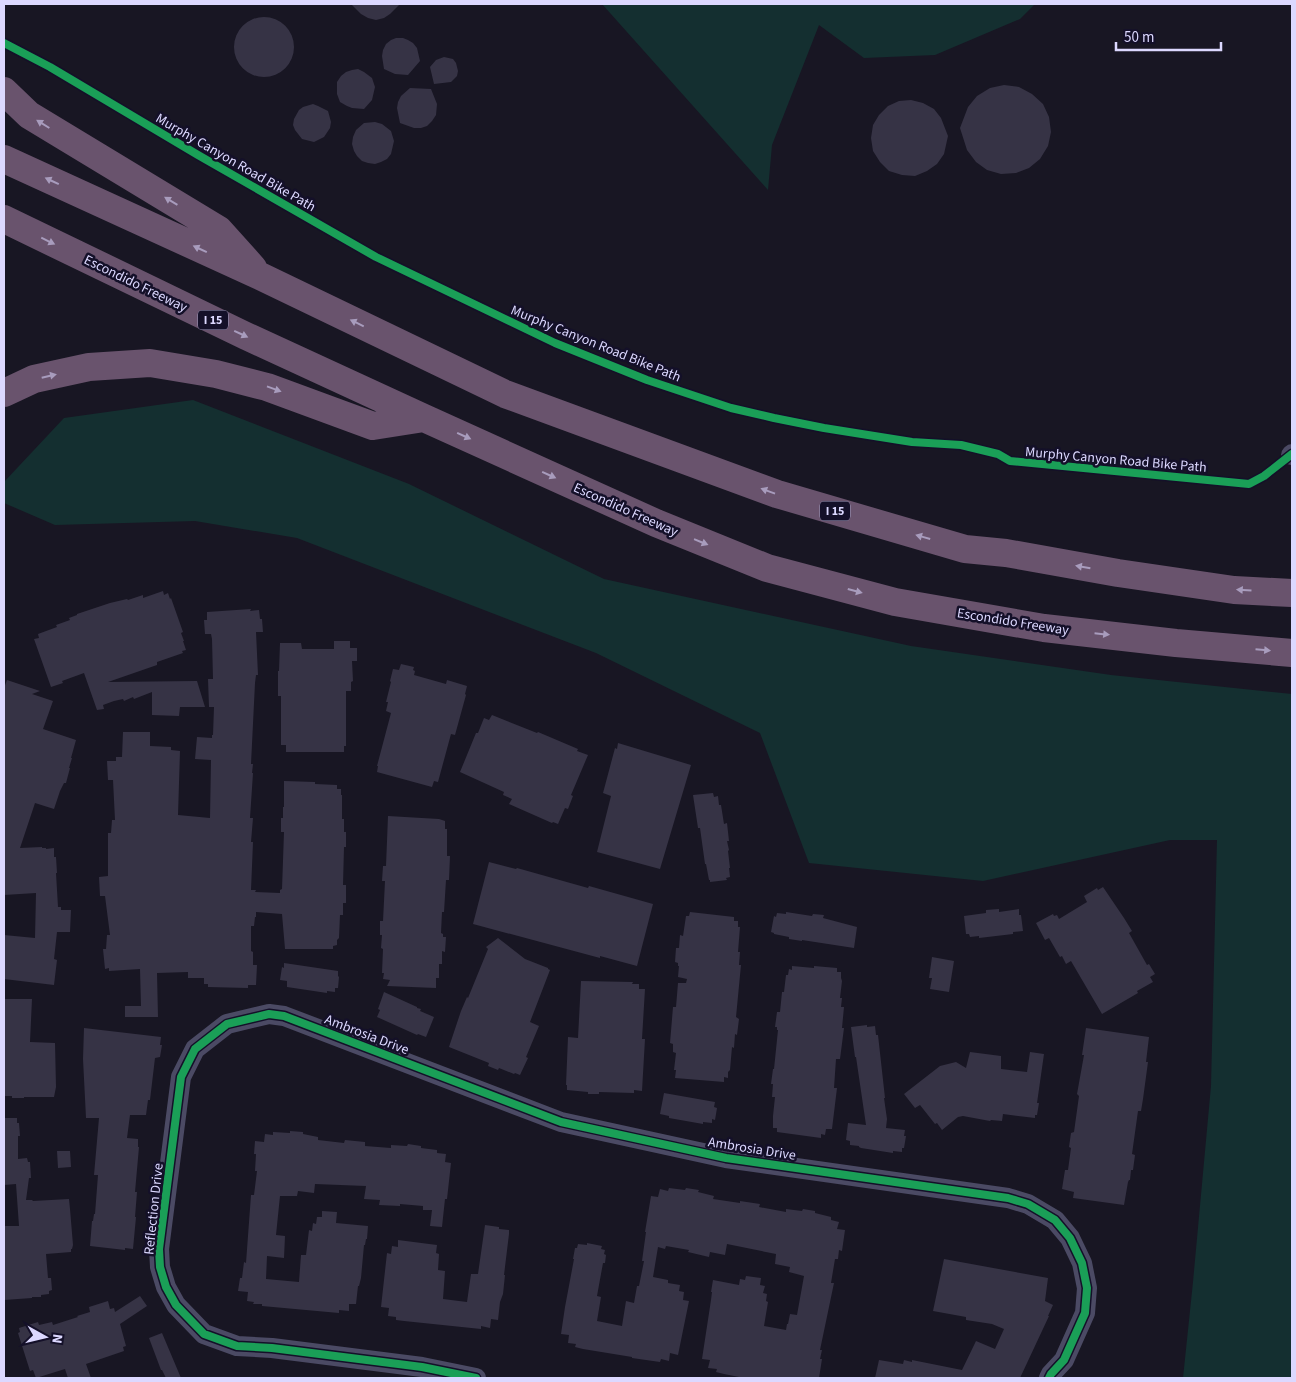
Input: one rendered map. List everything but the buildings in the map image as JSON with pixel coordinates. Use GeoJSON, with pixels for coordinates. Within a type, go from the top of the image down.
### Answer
{"type":"FeatureCollection","features":[{"type":"Feature","properties":{"kind":"highway"},"geometry":{"type":"LineString","coordinates":[[4,91],[30,115],[219,230],[260,276]]}},
{"type":"Feature","properties":{"kind":"highway","name":"I 15"},"geometry":{"type":"LineString","coordinates":[[4,159],[260,276],[505,394],[777,494],[966,549],[1006,553],[1118,573],[1234,590],[1292,594]]}},
{"type":"Feature","properties":{"kind":"highway","name":"Escondido Freeway"},"geometry":{"type":"LineString","coordinates":[[4,220],[237,332],[424,418],[656,523],[767,568],[895,602],[1044,628],[1176,643],[1292,653]]}},
{"type":"Feature","properties":{"kind":"highway"},"geometry":{"type":"LineString","coordinates":[[4,393],[34,379],[88,367],[150,363],[216,374],[267,387],[372,426],[424,418]]}},
{"type":"Feature","properties":{"kind":"street","name":"Reflection Drive"},"geometry":{"type":"LineString","coordinates":[[284,1016],[268,1014],[226,1024],[195,1049],[180,1077],[159,1248],[160,1267],[166,1287],[176,1306],[204,1334],[237,1346],[272,1348],[422,1367],[476,1378]]}},
{"type":"Feature","properties":{"kind":"street","name":"Ambrosia Drive"},"geometry":{"type":"LineString","coordinates":[[284,1016],[561,1122],[726,1158],[1008,1198],[1028,1204],[1055,1220],[1070,1238],[1082,1263],[1087,1288],[1085,1313],[1066,1369],[1051,1374],[1049,1378]]}},
{"type":"Feature","properties":{"kind":"green space"},"geometry":{"type":"Polygon","coordinates":[[[602,4],[1035,4],[1020,19],[935,55],[864,58],[819,25],[772,145],[768,190],[602,4]]]}},
{"type":"Feature","properties":{"kind":"green space"},"geometry":{"type":"Polygon","coordinates":[[[193,400],[409,484],[604,579],[911,646],[1111,675],[1292,694],[1292,1378],[1183,1378],[1211,1086],[1217,840],[1170,840],[983,881],[809,863],[760,733],[596,653],[297,538],[195,521],[55,525],[4,503],[4,482],[64,418],[193,400]]]}},
{"type":"Feature","properties":{"kind":"cycle path","name":"Murphy Canyon Road Bike Path"},"geometry":{"type":"LineString","coordinates":[[4,43],[50,67],[198,155],[376,257],[555,343],[647,380],[731,408],[824,428],[912,442],[961,445],[998,454],[1010,461],[1249,484],[1264,476],[1292,454]]}},
{"type":"Feature","properties":{"kind":"cycle path"},"geometry":{"type":"LineString","coordinates":[[476,1378],[422,1367],[272,1348],[237,1346],[204,1334],[176,1305],[166,1287],[160,1267],[159,1249],[181,1077],[195,1049],[227,1024],[269,1014],[284,1016],[561,1122],[726,1158],[1008,1198],[1028,1204],[1055,1220],[1070,1238],[1082,1263],[1087,1288],[1085,1313],[1064,1360],[1049,1378]]}}]}
